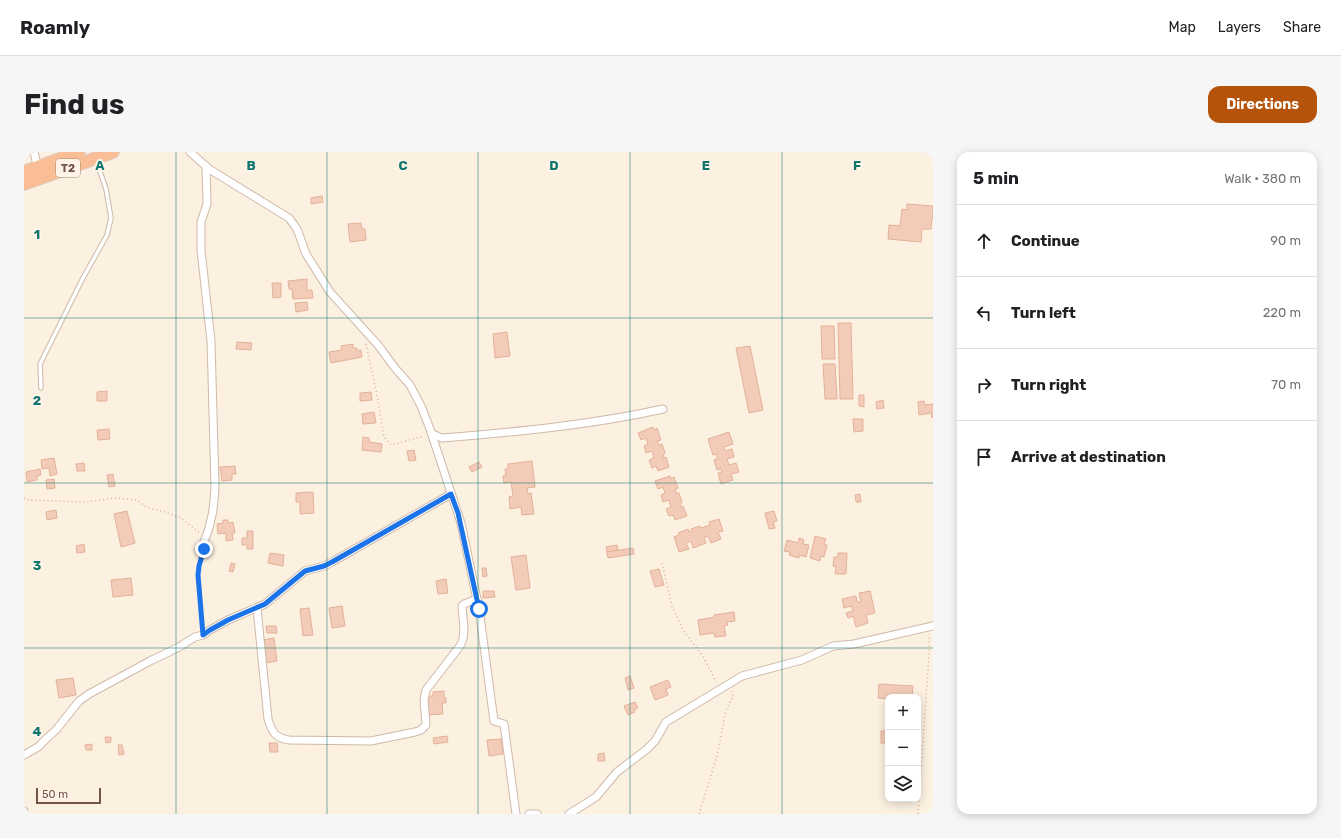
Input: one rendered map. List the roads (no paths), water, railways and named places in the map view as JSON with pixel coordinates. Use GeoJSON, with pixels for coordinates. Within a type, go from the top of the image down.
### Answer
{"type":"FeatureCollection","features":[{"type":"Feature","properties":{"kind":"highway","name":"T2"},"geometry":{"type":"LineString","coordinates":[[24,184],[39,173],[79,152]]}},
{"type":"Feature","properties":{"kind":"highway","name":"T2"},"geometry":{"type":"LineString","coordinates":[[24,172],[39,173],[113,152]]}},
{"type":"Feature","properties":{"kind":"street"},"geometry":{"type":"LineString","coordinates":[[34,152],[39,173]]}},
{"type":"Feature","properties":{"kind":"street"},"geometry":{"type":"LineString","coordinates":[[190,152],[206,166],[244,192],[289,218],[297,229],[306,254],[326,286],[378,345],[410,385],[432,434],[460,518],[481,621],[494,721],[504,724],[516,814]]}},
{"type":"Feature","properties":{"kind":"street"},"geometry":{"type":"LineString","coordinates":[[204,542],[211,526],[215,486],[211,341],[201,250],[201,222],[207,204],[206,166]]}},
{"type":"Feature","properties":{"kind":"street"},"geometry":{"type":"LineString","coordinates":[[432,434],[442,438],[567,426],[629,417],[663,409]]}},
{"type":"Feature","properties":{"kind":"street"},"geometry":{"type":"LineString","coordinates":[[24,755],[38,747],[48,738],[75,706],[89,694],[179,647],[195,637],[203,635],[228,620],[265,604],[305,571],[324,566],[332,562],[451,494]]}},
{"type":"Feature","properties":{"kind":"street"},"geometry":{"type":"LineString","coordinates":[[256,608],[267,714],[271,728],[276,735],[282,739],[289,740],[371,741],[421,730],[426,725],[424,700],[426,690],[460,646],[464,634],[462,606],[477,599]]}},
{"type":"Feature","properties":{"kind":"street"},"geometry":{"type":"LineString","coordinates":[[569,814],[596,797],[617,772],[647,749],[655,741],[666,722],[742,676],[802,660],[833,646],[854,644],[931,626]]}},
{"type":"Feature","properties":{"kind":"street"},"geometry":{"type":"LineString","coordinates":[[529,814],[537,814]]}},
{"type":"Feature","properties":{"kind":"lane"},"geometry":{"type":"LineString","coordinates":[[41,388],[40,364],[106,236],[111,218],[106,189],[95,158]]}}]}
